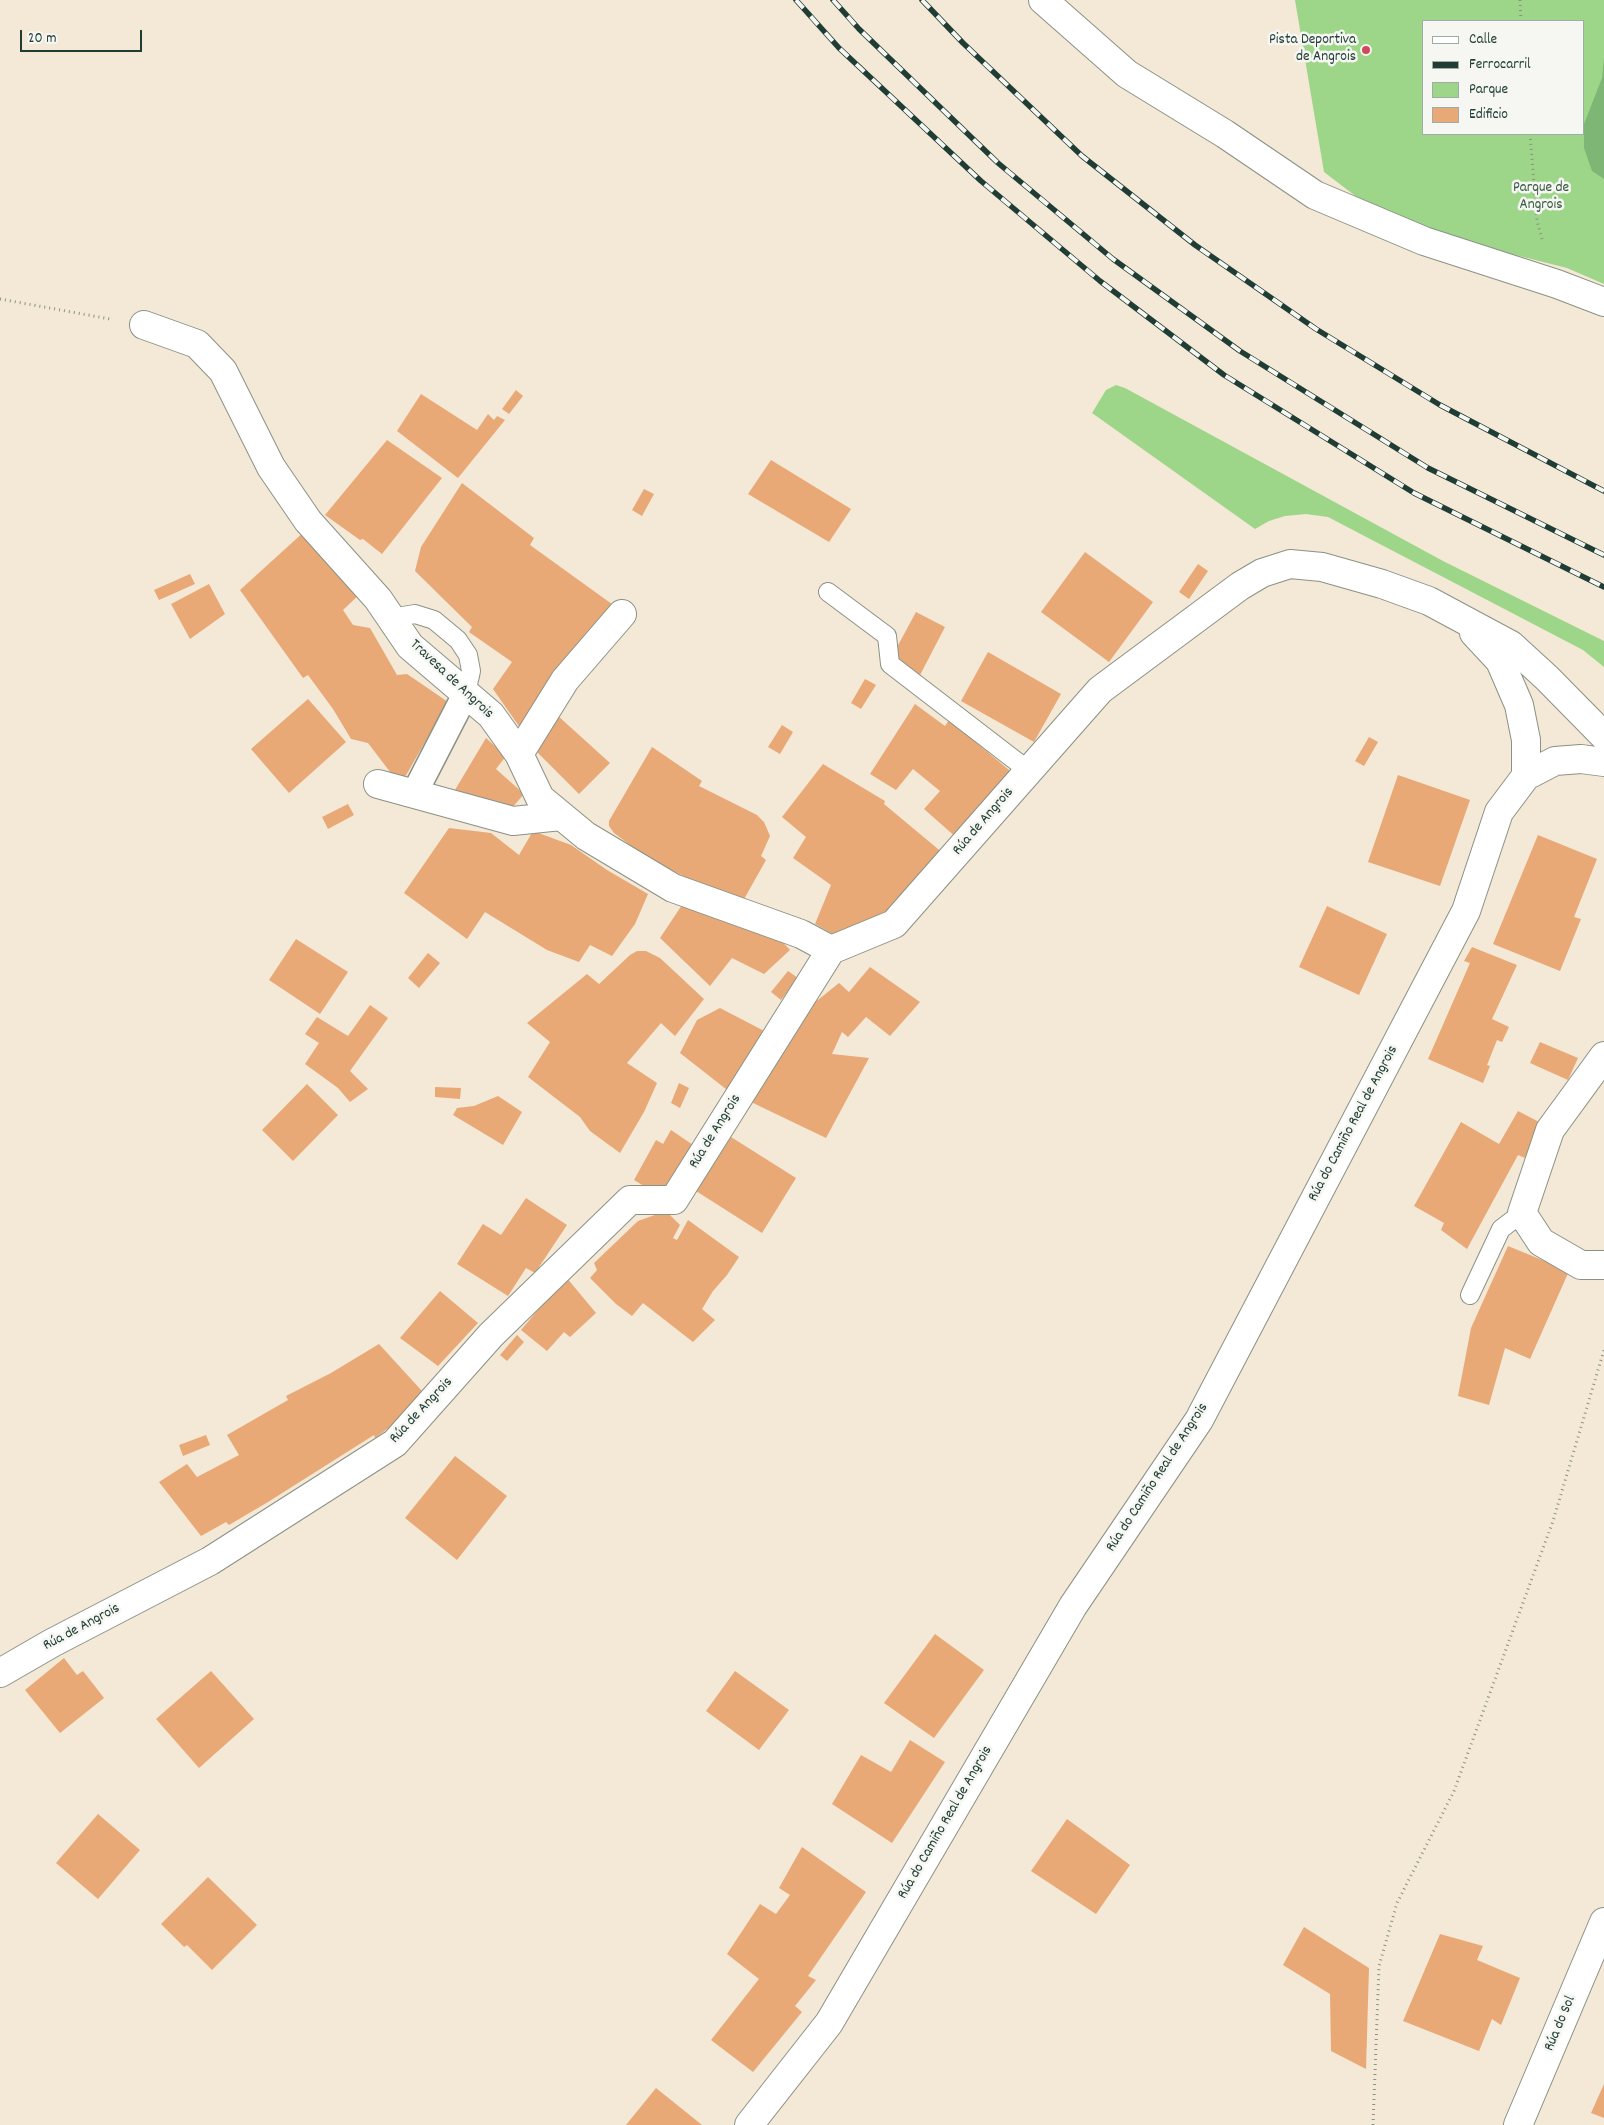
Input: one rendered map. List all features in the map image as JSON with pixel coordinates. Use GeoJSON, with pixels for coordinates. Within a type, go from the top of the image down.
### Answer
{"type":"FeatureCollection","features":[{"type":"Feature","properties":{"kind":"street"},"geometry":{"type":"LineString","coordinates":[[1043,0],[1127,74],[1225,134],[1315,195],[1424,241],[1557,284],[1604,302]]}},
{"type":"Feature","properties":{"kind":"street","name":"Travesa de Angrois"},"geometry":{"type":"LineString","coordinates":[[144,325],[197,344],[223,371],[271,467],[302,513],[378,599],[410,646],[491,715],[519,754],[540,798],[586,836],[673,888],[801,934],[831,950]]}},
{"type":"Feature","properties":{"kind":"street","name":"Rúa de Angrois"},"geometry":{"type":"LineString","coordinates":[[0,1673],[52,1643],[210,1561],[395,1443],[491,1335],[630,1200],[674,1200],[831,950],[894,924],[1100,690],[1240,586],[1262,572],[1290,564],[1322,567],[1382,584],[1429,601],[1463,621]]}},
{"type":"Feature","properties":{"kind":"street"},"geometry":{"type":"LineString","coordinates":[[519,754],[565,680],[622,614]]}},
{"type":"Feature","properties":{"kind":"street"},"geometry":{"type":"LineString","coordinates":[[1463,621],[1511,645],[1547,678],[1604,736]]}},
{"type":"Feature","properties":{"kind":"street"},"geometry":{"type":"LineString","coordinates":[[1463,621],[1500,661],[1519,705],[1526,740],[1526,776]]}},
{"type":"Feature","properties":{"kind":"street"},"geometry":{"type":"LineString","coordinates":[[414,794],[466,694]]}},
{"type":"Feature","properties":{"kind":"street","name":"Rúa do Camiño Real de Angrois"},"geometry":{"type":"LineString","coordinates":[[750,2125],[829,2023],[1073,1606],[1199,1420],[1466,911],[1499,812],[1526,776],[1555,761],[1581,758],[1604,762]]}},
{"type":"Feature","properties":{"kind":"street"},"geometry":{"type":"LineString","coordinates":[[378,784],[513,822],[561,816]]}},
{"type":"Feature","properties":{"kind":"street"},"geometry":{"type":"LineString","coordinates":[[1604,1056],[1550,1130],[1522,1213],[1541,1242],[1581,1265],[1604,1265]]}},
{"type":"Feature","properties":{"kind":"street","name":"Rúa do Sol"},"geometry":{"type":"LineString","coordinates":[[1518,2125],[1604,1922]]}},
{"type":"Feature","properties":{"kind":"lane"},"geometry":{"type":"LineString","coordinates":[[828,592],[887,636],[890,664],[1029,771]]}},
{"type":"Feature","properties":{"kind":"lane"},"geometry":{"type":"LineString","coordinates":[[1470,1295],[1501,1229],[1522,1213]]}},
{"type":"Feature","properties":{"kind":"path"},"geometry":{"type":"LineString","coordinates":[[1520,0],[1521,20]]}},
{"type":"Feature","properties":{"kind":"path"},"geometry":{"type":"LineString","coordinates":[[1530,135],[1536,222],[1557,284]]}},
{"type":"Feature","properties":{"kind":"path"},"geometry":{"type":"LineString","coordinates":[[0,299],[144,325]]}},
{"type":"Feature","properties":{"kind":"path"},"geometry":{"type":"LineString","coordinates":[[1373,2125],[1380,1966],[1397,1903],[1454,1790],[1554,1521],[1604,1350]]}},
{"type":"Feature","properties":{"kind":"green space","name":"Parque de Angrois"},"geometry":{"type":"Polygon","coordinates":[[[1295,0],[1604,0],[1604,284],[1567,268],[1456,240],[1362,201],[1324,172],[1295,0]]]}},
{"type":"Feature","properties":{"kind":"green space"},"geometry":{"type":"Polygon","coordinates":[[[1604,58],[1604,179],[1592,171],[1584,148],[1584,124],[1602,78],[1604,58]]]}},
{"type":"Feature","properties":{"kind":"green space"},"geometry":{"type":"Polygon","coordinates":[[[1116,385],[1125,388],[1443,561],[1604,641],[1604,667],[1583,650],[1328,517],[1306,514],[1285,516],[1269,521],[1255,529],[1092,413],[1106,390],[1116,385]]]}},
{"type":"Feature","properties":{"kind":"building"},"geometry":{"type":"Polygon","coordinates":[[[516,390],[523,396],[509,414],[502,409],[516,390]]]}},
{"type":"Feature","properties":{"kind":"building"},"geometry":{"type":"Polygon","coordinates":[[[421,394],[477,430],[488,414],[494,420],[497,416],[505,420],[458,478],[397,431],[421,394]]]}},
{"type":"Feature","properties":{"kind":"building"},"geometry":{"type":"Polygon","coordinates":[[[387,440],[442,478],[382,554],[363,539],[360,540],[325,515],[387,440]]]}},
{"type":"Feature","properties":{"kind":"building"},"geometry":{"type":"Polygon","coordinates":[[[771,460],[851,509],[829,542],[748,494],[771,460]]]}},
{"type":"Feature","properties":{"kind":"building"},"geometry":{"type":"Polygon","coordinates":[[[462,483],[534,538],[530,545],[616,607],[521,729],[493,689],[512,662],[469,632],[472,627],[415,571],[421,547],[462,483]]]}},
{"type":"Feature","properties":{"kind":"building"},"geometry":{"type":"Polygon","coordinates":[[[644,489],[654,494],[642,516],[632,510],[644,489]]]}},
{"type":"Feature","properties":{"kind":"building"},"geometry":{"type":"Polygon","coordinates":[[[306,530],[362,592],[343,610],[353,625],[370,628],[397,675],[407,674],[448,702],[405,777],[397,781],[368,743],[351,739],[333,709],[308,675],[303,678],[240,590],[306,530]]]}},
{"type":"Feature","properties":{"kind":"building"},"geometry":{"type":"Polygon","coordinates":[[[1085,552],[1153,602],[1109,662],[1041,612],[1085,552]]]}},
{"type":"Feature","properties":{"kind":"building"},"geometry":{"type":"Polygon","coordinates":[[[1198,564],[1208,571],[1189,599],[1179,592],[1198,564]]]}},
{"type":"Feature","properties":{"kind":"building"},"geometry":{"type":"Polygon","coordinates":[[[190,574],[195,584],[159,600],[154,590],[190,574]]]}},
{"type":"Feature","properties":{"kind":"building"},"geometry":{"type":"Polygon","coordinates":[[[209,584],[225,614],[190,639],[171,604],[209,584]]]}},
{"type":"Feature","properties":{"kind":"building"},"geometry":{"type":"Polygon","coordinates":[[[916,612],[945,627],[919,677],[899,659],[896,649],[916,612]]]}},
{"type":"Feature","properties":{"kind":"building"},"geometry":{"type":"Polygon","coordinates":[[[988,652],[1061,694],[1034,742],[961,701],[988,652]]]}},
{"type":"Feature","properties":{"kind":"building"},"geometry":{"type":"Polygon","coordinates":[[[865,679],[876,685],[861,709],[851,703],[865,679]]]}},
{"type":"Feature","properties":{"kind":"building"},"geometry":{"type":"Polygon","coordinates":[[[308,699],[346,742],[289,793],[251,749],[308,699]]]}},
{"type":"Feature","properties":{"kind":"building"},"geometry":{"type":"Polygon","coordinates":[[[915,704],[945,726],[949,720],[1015,775],[958,839],[924,809],[940,791],[913,769],[896,790],[870,774],[915,704]]]}},
{"type":"Feature","properties":{"kind":"building"},"geometry":{"type":"Polygon","coordinates":[[[557,715],[610,763],[579,794],[536,751],[557,715]]]}},
{"type":"Feature","properties":{"kind":"building"},"geometry":{"type":"Polygon","coordinates":[[[782,725],[793,732],[780,754],[768,747],[782,725]]]}},
{"type":"Feature","properties":{"kind":"building"},"geometry":{"type":"Polygon","coordinates":[[[1369,737],[1378,742],[1364,766],[1355,761],[1369,737]]]}},
{"type":"Feature","properties":{"kind":"building"},"geometry":{"type":"Polygon","coordinates":[[[486,738],[506,756],[496,769],[524,794],[505,816],[452,795],[486,738]]]}},
{"type":"Feature","properties":{"kind":"building"},"geometry":{"type":"Polygon","coordinates":[[[652,747],[702,781],[699,786],[757,815],[764,822],[770,836],[761,856],[766,860],[743,901],[700,885],[642,854],[614,833],[609,826],[609,821],[652,747]]]}},
{"type":"Feature","properties":{"kind":"building"},"geometry":{"type":"Polygon","coordinates":[[[823,764],[885,801],[884,804],[944,854],[896,906],[838,937],[815,924],[831,885],[793,858],[806,837],[782,817],[823,764]]]}},
{"type":"Feature","properties":{"kind":"building"},"geometry":{"type":"Polygon","coordinates":[[[1398,775],[1470,800],[1440,886],[1368,862],[1398,775]]]}},
{"type":"Feature","properties":{"kind":"building"},"geometry":{"type":"Polygon","coordinates":[[[348,804],[354,815],[328,829],[322,817],[348,804]]]}},
{"type":"Feature","properties":{"kind":"building"},"geometry":{"type":"Polygon","coordinates":[[[449,828],[491,833],[519,855],[533,831],[571,845],[607,870],[648,894],[635,924],[612,956],[590,945],[579,962],[547,950],[485,912],[467,939],[404,893],[449,828]]]}},
{"type":"Feature","properties":{"kind":"building"},"geometry":{"type":"Polygon","coordinates":[[[1538,835],[1597,859],[1574,917],[1581,919],[1560,971],[1493,944],[1538,835]]]}},
{"type":"Feature","properties":{"kind":"building"},"geometry":{"type":"Polygon","coordinates":[[[684,902],[776,935],[790,950],[764,974],[732,958],[710,986],[660,938],[684,902]]]}},
{"type":"Feature","properties":{"kind":"building"},"geometry":{"type":"Polygon","coordinates":[[[1327,906],[1387,934],[1359,995],[1299,967],[1327,906]]]}},
{"type":"Feature","properties":{"kind":"building"},"geometry":{"type":"Polygon","coordinates":[[[296,939],[348,972],[320,1014],[269,980],[296,939]]]}},
{"type":"Feature","properties":{"kind":"building"},"geometry":{"type":"Polygon","coordinates":[[[1472,947],[1517,965],[1492,1019],[1509,1027],[1502,1042],[1497,1040],[1487,1065],[1490,1066],[1483,1083],[1428,1059],[1470,963],[1464,961],[1472,947]]]}},
{"type":"Feature","properties":{"kind":"building"},"geometry":{"type":"Polygon","coordinates":[[[637,951],[646,951],[660,958],[704,999],[675,1036],[661,1023],[627,1063],[657,1083],[644,1112],[620,1153],[590,1131],[580,1117],[528,1077],[550,1042],[527,1023],[587,974],[599,984],[630,955],[637,951]]]}},
{"type":"Feature","properties":{"kind":"building"},"geometry":{"type":"Polygon","coordinates":[[[428,953],[440,963],[419,988],[408,978],[428,953]]]}},
{"type":"Feature","properties":{"kind":"building"},"geometry":{"type":"Polygon","coordinates":[[[870,967],[920,1002],[890,1036],[866,1017],[848,1037],[842,1032],[832,1054],[869,1058],[826,1138],[751,1102],[808,1008],[839,983],[849,992],[870,967]]]}},
{"type":"Feature","properties":{"kind":"building"},"geometry":{"type":"Polygon","coordinates":[[[788,971],[798,978],[781,1000],[771,992],[788,971]]]}},
{"type":"Feature","properties":{"kind":"building"},"geometry":{"type":"Polygon","coordinates":[[[370,1005],[388,1018],[350,1071],[368,1089],[350,1102],[338,1088],[305,1064],[319,1043],[305,1034],[317,1017],[348,1036],[370,1005]]]}},
{"type":"Feature","properties":{"kind":"building"},"geometry":{"type":"Polygon","coordinates":[[[720,1008],[768,1033],[731,1093],[680,1053],[697,1020],[720,1008]]]}},
{"type":"Feature","properties":{"kind":"building"},"geometry":{"type":"Polygon","coordinates":[[[1540,1042],[1578,1058],[1568,1080],[1530,1063],[1540,1042]]]}},
{"type":"Feature","properties":{"kind":"building"},"geometry":{"type":"Polygon","coordinates":[[[679,1083],[689,1088],[680,1108],[671,1103],[679,1083]]]}},
{"type":"Feature","properties":{"kind":"building"},"geometry":{"type":"Polygon","coordinates":[[[307,1084],[338,1115],[293,1161],[262,1130],[307,1084]]]}},
{"type":"Feature","properties":{"kind":"building"},"geometry":{"type":"Polygon","coordinates":[[[435,1087],[461,1088],[460,1099],[435,1097],[435,1087]]]}},
{"type":"Feature","properties":{"kind":"building"},"geometry":{"type":"Polygon","coordinates":[[[498,1096],[522,1112],[503,1145],[453,1115],[457,1108],[474,1106],[498,1096]]]}},
{"type":"Feature","properties":{"kind":"building"},"geometry":{"type":"Polygon","coordinates":[[[1518,1111],[1543,1124],[1525,1158],[1518,1155],[1467,1249],[1441,1230],[1444,1223],[1414,1206],[1461,1122],[1499,1144],[1518,1111]]]}},
{"type":"Feature","properties":{"kind":"building"},"geometry":{"type":"Polygon","coordinates":[[[671,1130],[696,1147],[660,1196],[634,1180],[656,1140],[663,1144],[671,1130]]]}},
{"type":"Feature","properties":{"kind":"building"},"geometry":{"type":"Polygon","coordinates":[[[731,1137],[796,1178],[762,1233],[696,1191],[731,1137]]]}},
{"type":"Feature","properties":{"kind":"building"},"geometry":{"type":"Polygon","coordinates":[[[526,1198],[567,1225],[535,1273],[526,1268],[508,1296],[457,1264],[483,1224],[501,1235],[526,1198]]]}},
{"type":"Feature","properties":{"kind":"building"},"geometry":{"type":"Polygon","coordinates":[[[666,1211],[680,1225],[673,1238],[677,1240],[688,1220],[739,1257],[702,1309],[715,1320],[693,1342],[643,1303],[632,1316],[616,1304],[590,1278],[597,1270],[594,1263],[638,1221],[666,1211]]]}},
{"type":"Feature","properties":{"kind":"building"},"geometry":{"type":"Polygon","coordinates":[[[1508,1246],[1569,1271],[1530,1359],[1505,1348],[1489,1405],[1458,1396],[1471,1328],[1508,1246]]]}},
{"type":"Feature","properties":{"kind":"building"},"geometry":{"type":"Polygon","coordinates":[[[566,1277],[596,1313],[570,1337],[564,1332],[547,1351],[521,1330],[566,1277]]]}},
{"type":"Feature","properties":{"kind":"building"},"geometry":{"type":"Polygon","coordinates":[[[440,1291],[478,1323],[438,1366],[400,1338],[440,1291]]]}},
{"type":"Feature","properties":{"kind":"building"},"geometry":{"type":"Polygon","coordinates":[[[517,1335],[524,1342],[507,1361],[500,1355],[517,1335]]]}},
{"type":"Feature","properties":{"kind":"building"},"geometry":{"type":"Polygon","coordinates":[[[379,1344],[422,1391],[402,1418],[375,1438],[374,1435],[229,1525],[226,1522],[201,1536],[159,1482],[187,1464],[197,1477],[239,1455],[227,1435],[288,1400],[286,1396],[331,1373],[379,1344]]]}},
{"type":"Feature","properties":{"kind":"building"},"geometry":{"type":"Polygon","coordinates":[[[206,1435],[210,1445],[183,1456],[179,1445],[206,1435]]]}},
{"type":"Feature","properties":{"kind":"building"},"geometry":{"type":"Polygon","coordinates":[[[455,1456],[507,1496],[457,1560],[405,1518],[455,1456]]]}},
{"type":"Feature","properties":{"kind":"building"},"geometry":{"type":"Polygon","coordinates":[[[935,1634],[984,1670],[934,1738],[884,1703],[935,1634]]]}},
{"type":"Feature","properties":{"kind":"building"},"geometry":{"type":"Polygon","coordinates":[[[64,1658],[77,1675],[83,1671],[104,1698],[60,1733],[25,1690],[64,1658]]]}},
{"type":"Feature","properties":{"kind":"building"},"geometry":{"type":"Polygon","coordinates":[[[211,1671],[254,1719],[199,1768],[156,1719],[211,1671]]]}},
{"type":"Feature","properties":{"kind":"building"},"geometry":{"type":"Polygon","coordinates":[[[735,1671],[789,1710],[759,1750],[706,1711],[735,1671]]]}},
{"type":"Feature","properties":{"kind":"building"},"geometry":{"type":"Polygon","coordinates":[[[910,1740],[945,1762],[892,1843],[832,1804],[861,1755],[891,1772],[910,1740]]]}},
{"type":"Feature","properties":{"kind":"building"},"geometry":{"type":"Polygon","coordinates":[[[98,1814],[140,1850],[98,1899],[56,1863],[98,1814]]]}},
{"type":"Feature","properties":{"kind":"building"},"geometry":{"type":"Polygon","coordinates":[[[1067,1819],[1130,1865],[1096,1914],[1031,1871],[1067,1819]]]}},
{"type":"Feature","properties":{"kind":"building"},"geometry":{"type":"Polygon","coordinates":[[[802,1847],[866,1892],[808,1976],[816,1980],[795,2006],[802,2012],[753,2072],[711,2040],[759,1979],[727,1954],[760,1904],[776,1914],[790,1895],[779,1888],[802,1847]]]}},
{"type":"Feature","properties":{"kind":"building"},"geometry":{"type":"Polygon","coordinates":[[[208,1877],[257,1925],[212,1970],[187,1945],[184,1947],[161,1924],[208,1877]]]}},
{"type":"Feature","properties":{"kind":"building"},"geometry":{"type":"Polygon","coordinates":[[[1304,1927],[1369,1968],[1366,2069],[1331,2051],[1330,1994],[1283,1965],[1304,1927]]]}},
{"type":"Feature","properties":{"kind":"building"},"geometry":{"type":"Polygon","coordinates":[[[1440,1934],[1483,1946],[1477,1960],[1520,1978],[1501,2025],[1492,2019],[1479,2051],[1403,2021],[1440,1934]]]}},
{"type":"Feature","properties":{"kind":"building"},"geometry":{"type":"Polygon","coordinates":[[[1604,2084],[1604,2118],[1591,2113],[1604,2084]]]}},
{"type":"Feature","properties":{"kind":"building"},"geometry":{"type":"Polygon","coordinates":[[[656,2088],[702,2125],[626,2125],[656,2088]]]}},
{"type":"Feature","properties":{"kind":"railway"},"geometry":{"type":"LineString","coordinates":[[796,0],[839,48],[981,181],[1100,281],[1224,375],[1414,493],[1604,587]]}},
{"type":"Feature","properties":{"kind":"railway"},"geometry":{"type":"LineString","coordinates":[[833,0],[859,29],[998,163],[1113,259],[1240,351],[1428,468],[1604,555]]}},
{"type":"Feature","properties":{"kind":"railway"},"geometry":{"type":"LineString","coordinates":[[922,0],[963,43],[1082,156],[1195,245],[1316,329],[1440,405],[1604,491]]}},
{"type":"Feature","properties":{"kind":"place","name":"Pista Deportiva de Angrois"},"geometry":{"type":"Point","coordinates":[1366,50]}}]}
